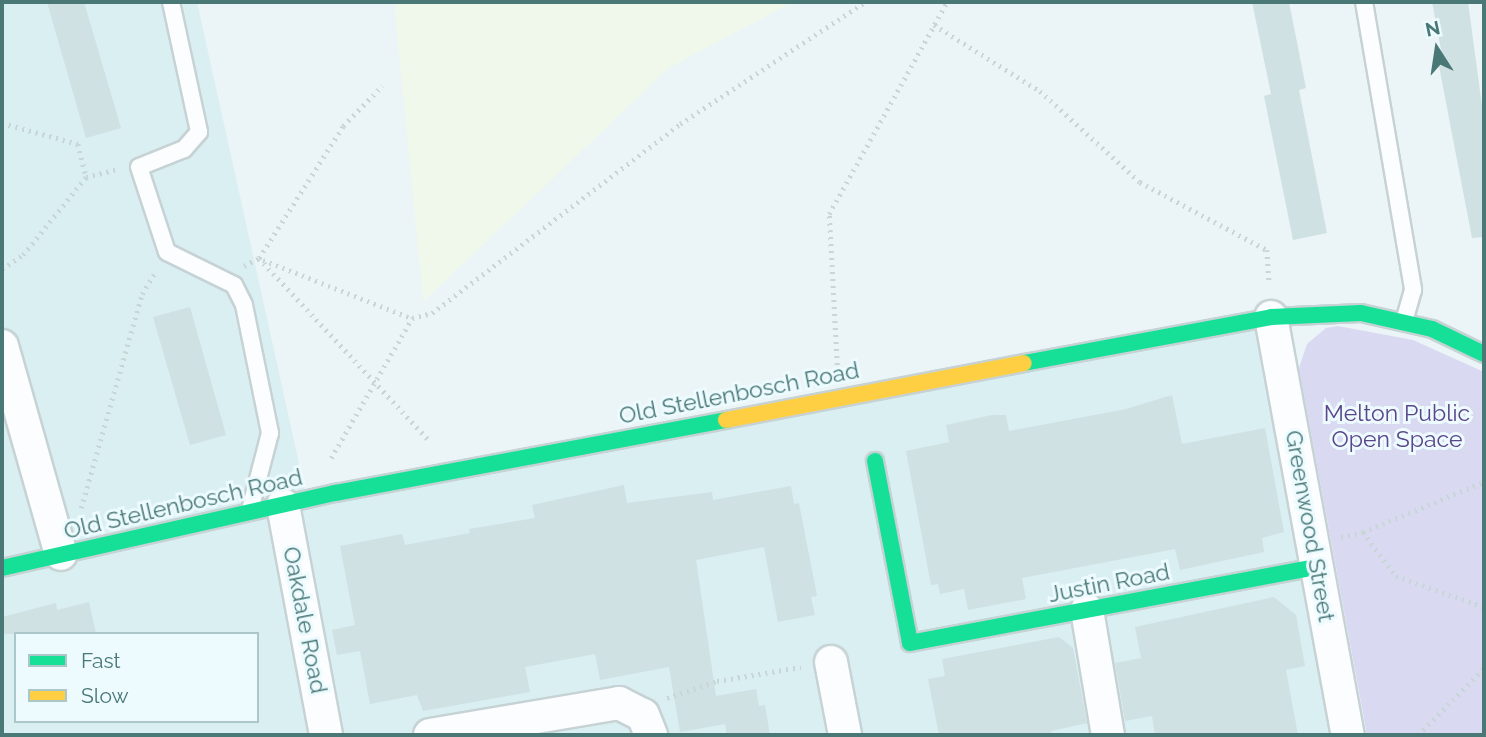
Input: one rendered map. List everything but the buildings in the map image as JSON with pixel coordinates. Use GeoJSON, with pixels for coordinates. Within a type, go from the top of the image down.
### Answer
{"type":"FeatureCollection","features":[{"type":"Feature","properties":{"kind":"street","name":"Old Stellenbosch Road"},"geometry":{"type":"LineString","coordinates":[[2,568],[249,512],[436,474],[1271,317],[1361,313],[1432,329],[1484,354]]}},
{"type":"Feature","properties":{"kind":"street","name":"Greenwood Street"},"geometry":{"type":"LineString","coordinates":[[1271,317],[1348,735]]}},
{"type":"Feature","properties":{"kind":"street"},"geometry":{"type":"LineString","coordinates":[[2,346],[61,555]]}},
{"type":"Feature","properties":{"kind":"street","name":"Justin Road"},"geometry":{"type":"LineString","coordinates":[[875,461],[910,643],[1087,610],[1315,555]]}},
{"type":"Feature","properties":{"kind":"street","name":"Oakdale Road"},"geometry":{"type":"LineString","coordinates":[[283,505],[326,735]]}},
{"type":"Feature","properties":{"kind":"street"},"geometry":{"type":"LineString","coordinates":[[1087,610],[1108,735]]}},
{"type":"Feature","properties":{"kind":"street"},"geometry":{"type":"LineString","coordinates":[[831,662],[845,735]]}},
{"type":"Feature","properties":{"kind":"street"},"geometry":{"type":"LineString","coordinates":[[430,735],[597,704],[636,708],[651,735]]}},
{"type":"Feature","properties":{"kind":"lane"},"geometry":{"type":"LineString","coordinates":[[171,2],[200,132],[184,149],[139,167],[167,252],[234,285],[244,305],[270,433],[249,512]]}},
{"type":"Feature","properties":{"kind":"lane"},"geometry":{"type":"LineString","coordinates":[[1364,2],[1413,290],[1404,322]]}},
{"type":"Feature","properties":{"kind":"path"},"geometry":{"type":"LineString","coordinates":[[234,285],[246,262],[259,258],[412,318],[432,313],[680,124],[865,2]]}},
{"type":"Feature","properties":{"kind":"path"},"geometry":{"type":"LineString","coordinates":[[841,397],[830,214],[947,2]]}},
{"type":"Feature","properties":{"kind":"path"},"geometry":{"type":"LineString","coordinates":[[934,25],[1041,91],[1140,182],[1267,250],[1271,317]]}},
{"type":"Feature","properties":{"kind":"path"},"geometry":{"type":"LineString","coordinates":[[259,258],[343,126],[382,86]]}},
{"type":"Feature","properties":{"kind":"path"},"geometry":{"type":"LineString","coordinates":[[2,123],[78,144],[86,177]]}},
{"type":"Feature","properties":{"kind":"path"},"geometry":{"type":"LineString","coordinates":[[2,270],[23,255],[86,177],[139,167]]}},
{"type":"Feature","properties":{"kind":"path"},"geometry":{"type":"LineString","coordinates":[[52,522],[85,507],[142,294],[167,252]]}},
{"type":"Feature","properties":{"kind":"path"},"geometry":{"type":"LineString","coordinates":[[259,258],[428,439],[436,474]]}},
{"type":"Feature","properties":{"kind":"path"},"geometry":{"type":"LineString","coordinates":[[335,494],[331,460],[412,318]]}},
{"type":"Feature","properties":{"kind":"path"},"geometry":{"type":"LineString","coordinates":[[1315,555],[1484,482]]}},
{"type":"Feature","properties":{"kind":"path"},"geometry":{"type":"LineString","coordinates":[[1363,532],[1396,576],[1484,607]]}},
{"type":"Feature","properties":{"kind":"path"},"geometry":{"type":"LineString","coordinates":[[636,708],[717,681],[831,662]]}},
{"type":"Feature","properties":{"kind":"path"},"geometry":{"type":"LineString","coordinates":[[1418,735],[1484,668]]}},
{"type":"Feature","properties":{"kind":"shaded area"},"geometry":{"type":"Polygon","coordinates":[[[2,2],[197,2],[306,495],[1273,313],[1350,735],[2,735],[2,2]]]}},
{"type":"Feature","properties":{"kind":"shaded area"},"geometry":{"type":"Polygon","coordinates":[[[394,2],[793,2],[669,68],[423,302],[394,2]]]}},
{"type":"Feature","properties":{"kind":"green space","name":"Melton Public Open Space"},"geometry":{"type":"Polygon","coordinates":[[[1338,326],[1413,340],[1484,372],[1484,735],[1367,735],[1299,368],[1307,344],[1326,328],[1338,326]]]}},
{"type":"Feature","properties":{"kind":"traffic: fast"},"geometry":{"type":"LineString","coordinates":[[1024,363],[1271,317],[1361,313],[1432,329],[1484,354]]}},
{"type":"Feature","properties":{"kind":"traffic: fast"},"geometry":{"type":"LineString","coordinates":[[2,568],[336,493],[726,420]]}},
{"type":"Feature","properties":{"kind":"traffic: fast"},"geometry":{"type":"LineString","coordinates":[[875,461],[910,643],[1317,567]]}},
{"type":"Feature","properties":{"kind":"traffic: slow"},"geometry":{"type":"LineString","coordinates":[[726,420],[1024,363]]}}]}
